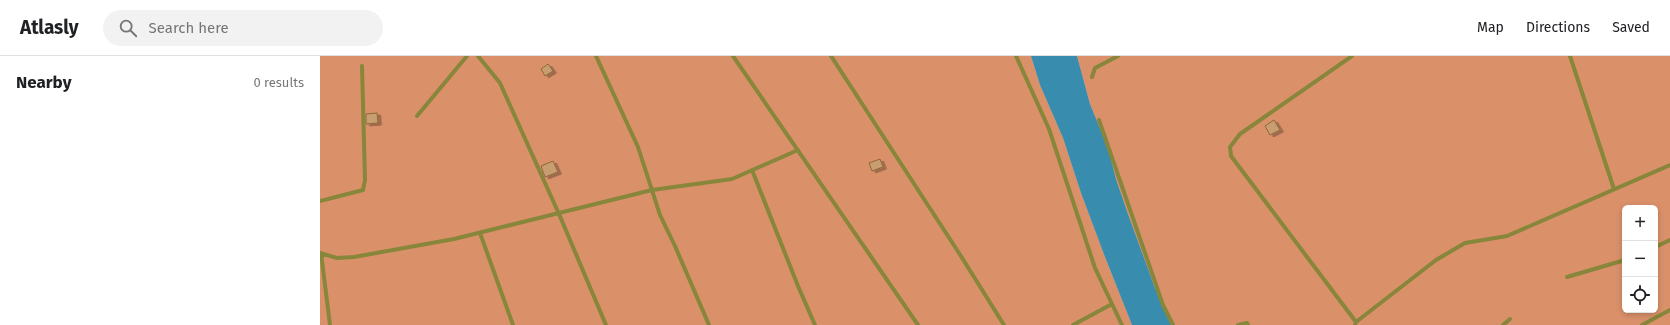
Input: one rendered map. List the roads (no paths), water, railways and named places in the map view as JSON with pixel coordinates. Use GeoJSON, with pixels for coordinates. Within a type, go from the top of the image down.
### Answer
{"type":"FeatureCollection","features":[{"type":"Feature","properties":{"kind":"lane"},"geometry":{"type":"LineString","coordinates":[[417,116],[467,56]]}},
{"type":"Feature","properties":{"kind":"lane"},"geometry":{"type":"LineString","coordinates":[[478,56],[500,83],[559,214],[606,325]]}},
{"type":"Feature","properties":{"kind":"lane"},"geometry":{"type":"LineString","coordinates":[[596,56],[638,147],[660,215],[709,325]]}},
{"type":"Feature","properties":{"kind":"lane"},"geometry":{"type":"LineString","coordinates":[[733,56],[918,325]]}},
{"type":"Feature","properties":{"kind":"lane"},"geometry":{"type":"LineString","coordinates":[[831,56],[964,259],[1004,325]]}},
{"type":"Feature","properties":{"kind":"lane"},"geometry":{"type":"LineString","coordinates":[[1016,56],[1049,129],[1095,268],[1122,325]]}},
{"type":"Feature","properties":{"kind":"lane"},"geometry":{"type":"LineString","coordinates":[[1092,77],[1095,68],[1118,56]]}},
{"type":"Feature","properties":{"kind":"lane"},"geometry":{"type":"LineString","coordinates":[[1352,56],[1240,134],[1230,147],[1231,156],[1356,324],[1436,260],[1465,243],[1507,236],[1670,165]]}},
{"type":"Feature","properties":{"kind":"lane"},"geometry":{"type":"LineString","coordinates":[[1570,56],[1614,189]]}},
{"type":"Feature","properties":{"kind":"lane"},"geometry":{"type":"LineString","coordinates":[[320,201],[362,190],[365,180],[362,66]]}},
{"type":"Feature","properties":{"kind":"lane"},"geometry":{"type":"LineString","coordinates":[[1100,120],[1163,306],[1172,325]]}},
{"type":"Feature","properties":{"kind":"lane"},"geometry":{"type":"LineString","coordinates":[[330,325],[320,253],[337,258],[354,257],[454,239],[652,190],[732,179],[798,150]]}},
{"type":"Feature","properties":{"kind":"lane"},"geometry":{"type":"LineString","coordinates":[[752,170],[815,325]]}},
{"type":"Feature","properties":{"kind":"lane"},"geometry":{"type":"LineString","coordinates":[[480,233],[513,325]]}},
{"type":"Feature","properties":{"kind":"lane"},"geometry":{"type":"LineString","coordinates":[[1658,246],[1670,240]]}},
{"type":"Feature","properties":{"kind":"lane"},"geometry":{"type":"LineString","coordinates":[[1567,278],[1622,261]]}},
{"type":"Feature","properties":{"kind":"lane"},"geometry":{"type":"LineString","coordinates":[[1073,325],[1112,304]]}},
{"type":"Feature","properties":{"kind":"lane"},"geometry":{"type":"LineString","coordinates":[[1642,325],[1670,310]]}},
{"type":"Feature","properties":{"kind":"lane"},"geometry":{"type":"LineString","coordinates":[[1503,325],[1510,319]]}},
{"type":"Feature","properties":{"kind":"lane"},"geometry":{"type":"LineString","coordinates":[[1238,325],[1247,323],[1248,325]]}},
{"type":"Feature","properties":{"kind":"water"},"geometry":{"type":"Polygon","coordinates":[[[1031,56],[1077,56],[1090,104],[1108,148],[1116,179],[1128,214],[1155,288],[1171,325],[1132,325],[1081,193],[1063,138],[1040,85],[1031,56]]]}}]}
